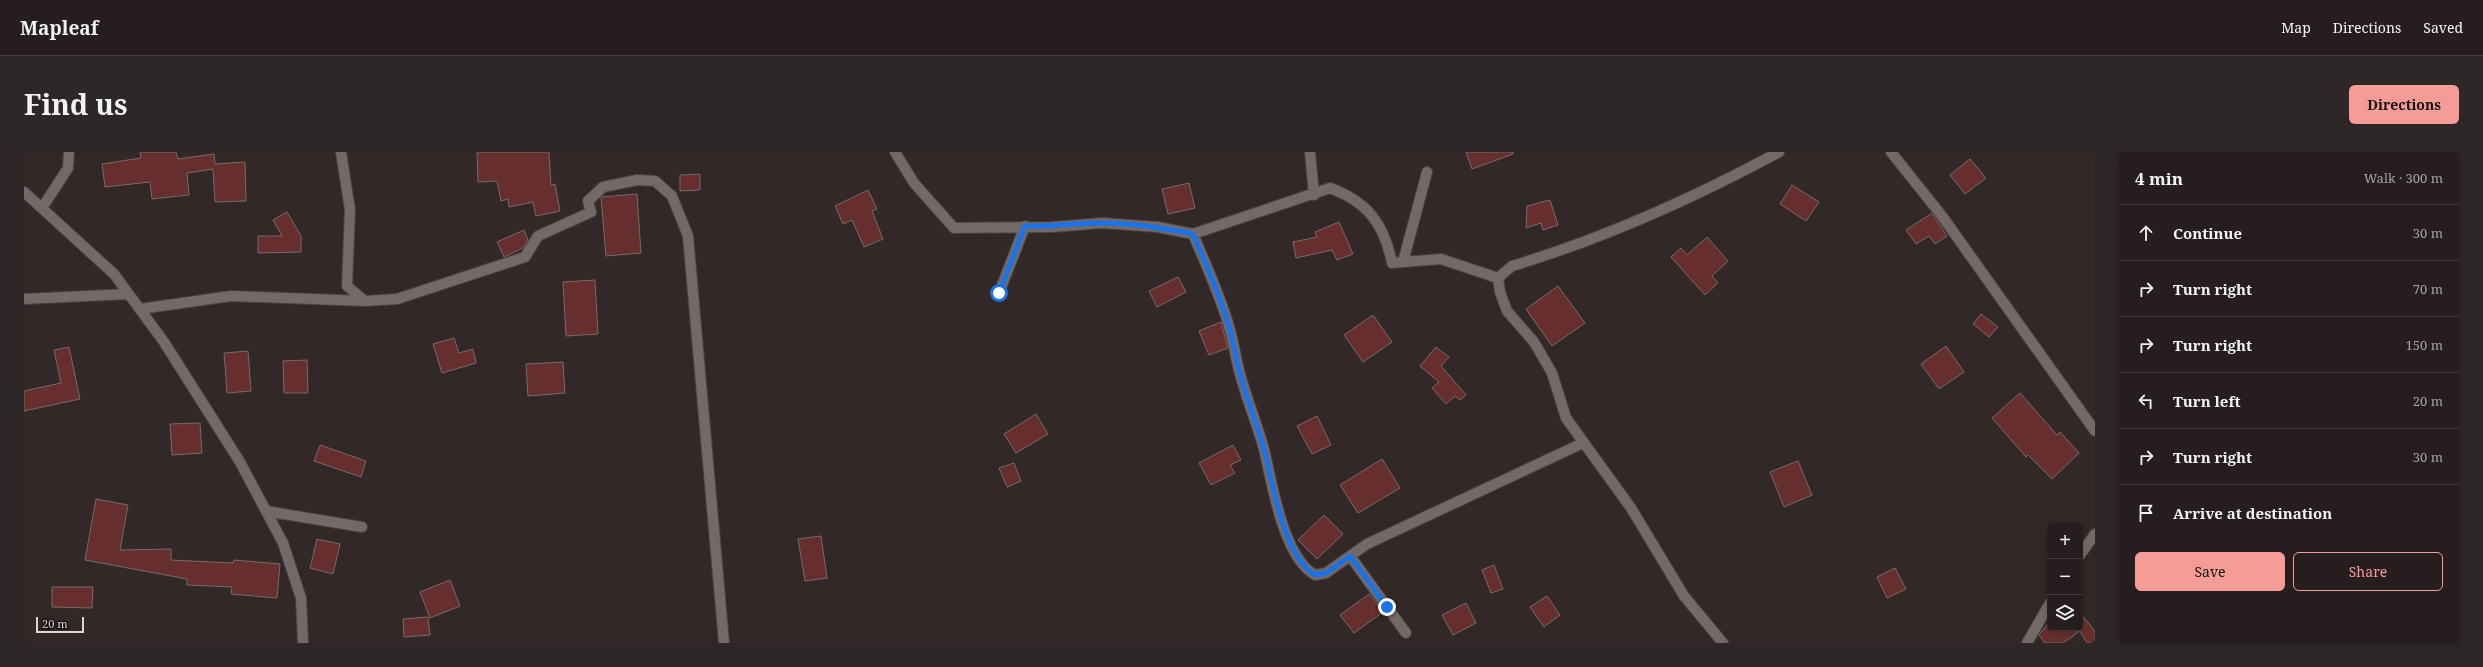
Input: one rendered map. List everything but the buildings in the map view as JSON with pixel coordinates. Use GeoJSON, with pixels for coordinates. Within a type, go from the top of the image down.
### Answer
{"type":"FeatureCollection","features":[{"type":"Feature","properties":{"kind":"street"},"geometry":{"type":"LineString","coordinates":[[42,208],[68,168],[69,152]]}},
{"type":"Feature","properties":{"kind":"street"},"geometry":{"type":"LineString","coordinates":[[341,152],[350,210],[347,286],[365,301]]}},
{"type":"Feature","properties":{"kind":"street"},"geometry":{"type":"LineString","coordinates":[[895,152],[914,183],[954,228],[991,229],[1025,226],[1052,227],[1102,223],[1158,227],[1193,234],[1314,195],[1330,188],[1345,194],[1361,204],[1371,214],[1387,239],[1392,263],[1441,260],[1498,278]]}},
{"type":"Feature","properties":{"kind":"street"},"geometry":{"type":"LineString","coordinates":[[1310,152],[1314,195]]}},
{"type":"Feature","properties":{"kind":"street"},"geometry":{"type":"LineString","coordinates":[[1498,278],[1512,266],[1617,230],[1713,187],[1779,152]]}},
{"type":"Feature","properties":{"kind":"street"},"geometry":{"type":"LineString","coordinates":[[1891,152],[1942,216],[2095,431]]}},
{"type":"Feature","properties":{"kind":"street"},"geometry":{"type":"LineString","coordinates":[[1403,262],[1427,172]]}},
{"type":"Feature","properties":{"kind":"street"},"geometry":{"type":"LineString","coordinates":[[140,309],[231,296],[365,301],[398,299],[525,257],[538,236],[591,212],[588,201],[603,187],[637,180],[655,181],[672,196],[688,236],[724,643]]}},
{"type":"Feature","properties":{"kind":"street"},"geometry":{"type":"LineString","coordinates":[[24,192],[114,274],[164,342],[240,462],[283,543],[301,598],[303,643]]}},
{"type":"Feature","properties":{"kind":"street"},"geometry":{"type":"LineString","coordinates":[[999,293],[1025,226]]}},
{"type":"Feature","properties":{"kind":"street"},"geometry":{"type":"LineString","coordinates":[[1193,234],[1214,282],[1230,329],[1240,375],[1264,450],[1271,490],[1292,543],[1303,565],[1315,575],[1326,573],[1367,544],[1583,443]]}},
{"type":"Feature","properties":{"kind":"street"},"geometry":{"type":"LineString","coordinates":[[1498,278],[1500,292],[1507,311],[1534,342],[1552,373],[1566,418],[1631,508],[1684,596],[1723,643]]}},
{"type":"Feature","properties":{"kind":"street"},"geometry":{"type":"LineString","coordinates":[[24,299],[128,294]]}},
{"type":"Feature","properties":{"kind":"street"},"geometry":{"type":"LineString","coordinates":[[266,511],[362,527]]}},
{"type":"Feature","properties":{"kind":"street"},"geometry":{"type":"LineString","coordinates":[[2083,551],[2095,534]]}},
{"type":"Feature","properties":{"kind":"street"},"geometry":{"type":"LineString","coordinates":[[1350,556],[1406,633]]}},
{"type":"Feature","properties":{"kind":"street"},"geometry":{"type":"LineString","coordinates":[[2027,643],[2047,608]]}},
{"type":"Feature","properties":{"kind":"route"},"geometry":{"type":"LineString","coordinates":[[999,293],[1025,226],[1052,227],[1102,223],[1158,227],[1193,234],[1214,282],[1230,329],[1240,375],[1264,450],[1271,490],[1280,516],[1303,565],[1308,571],[1315,575],[1326,573],[1350,556],[1387,607]]}}]}
